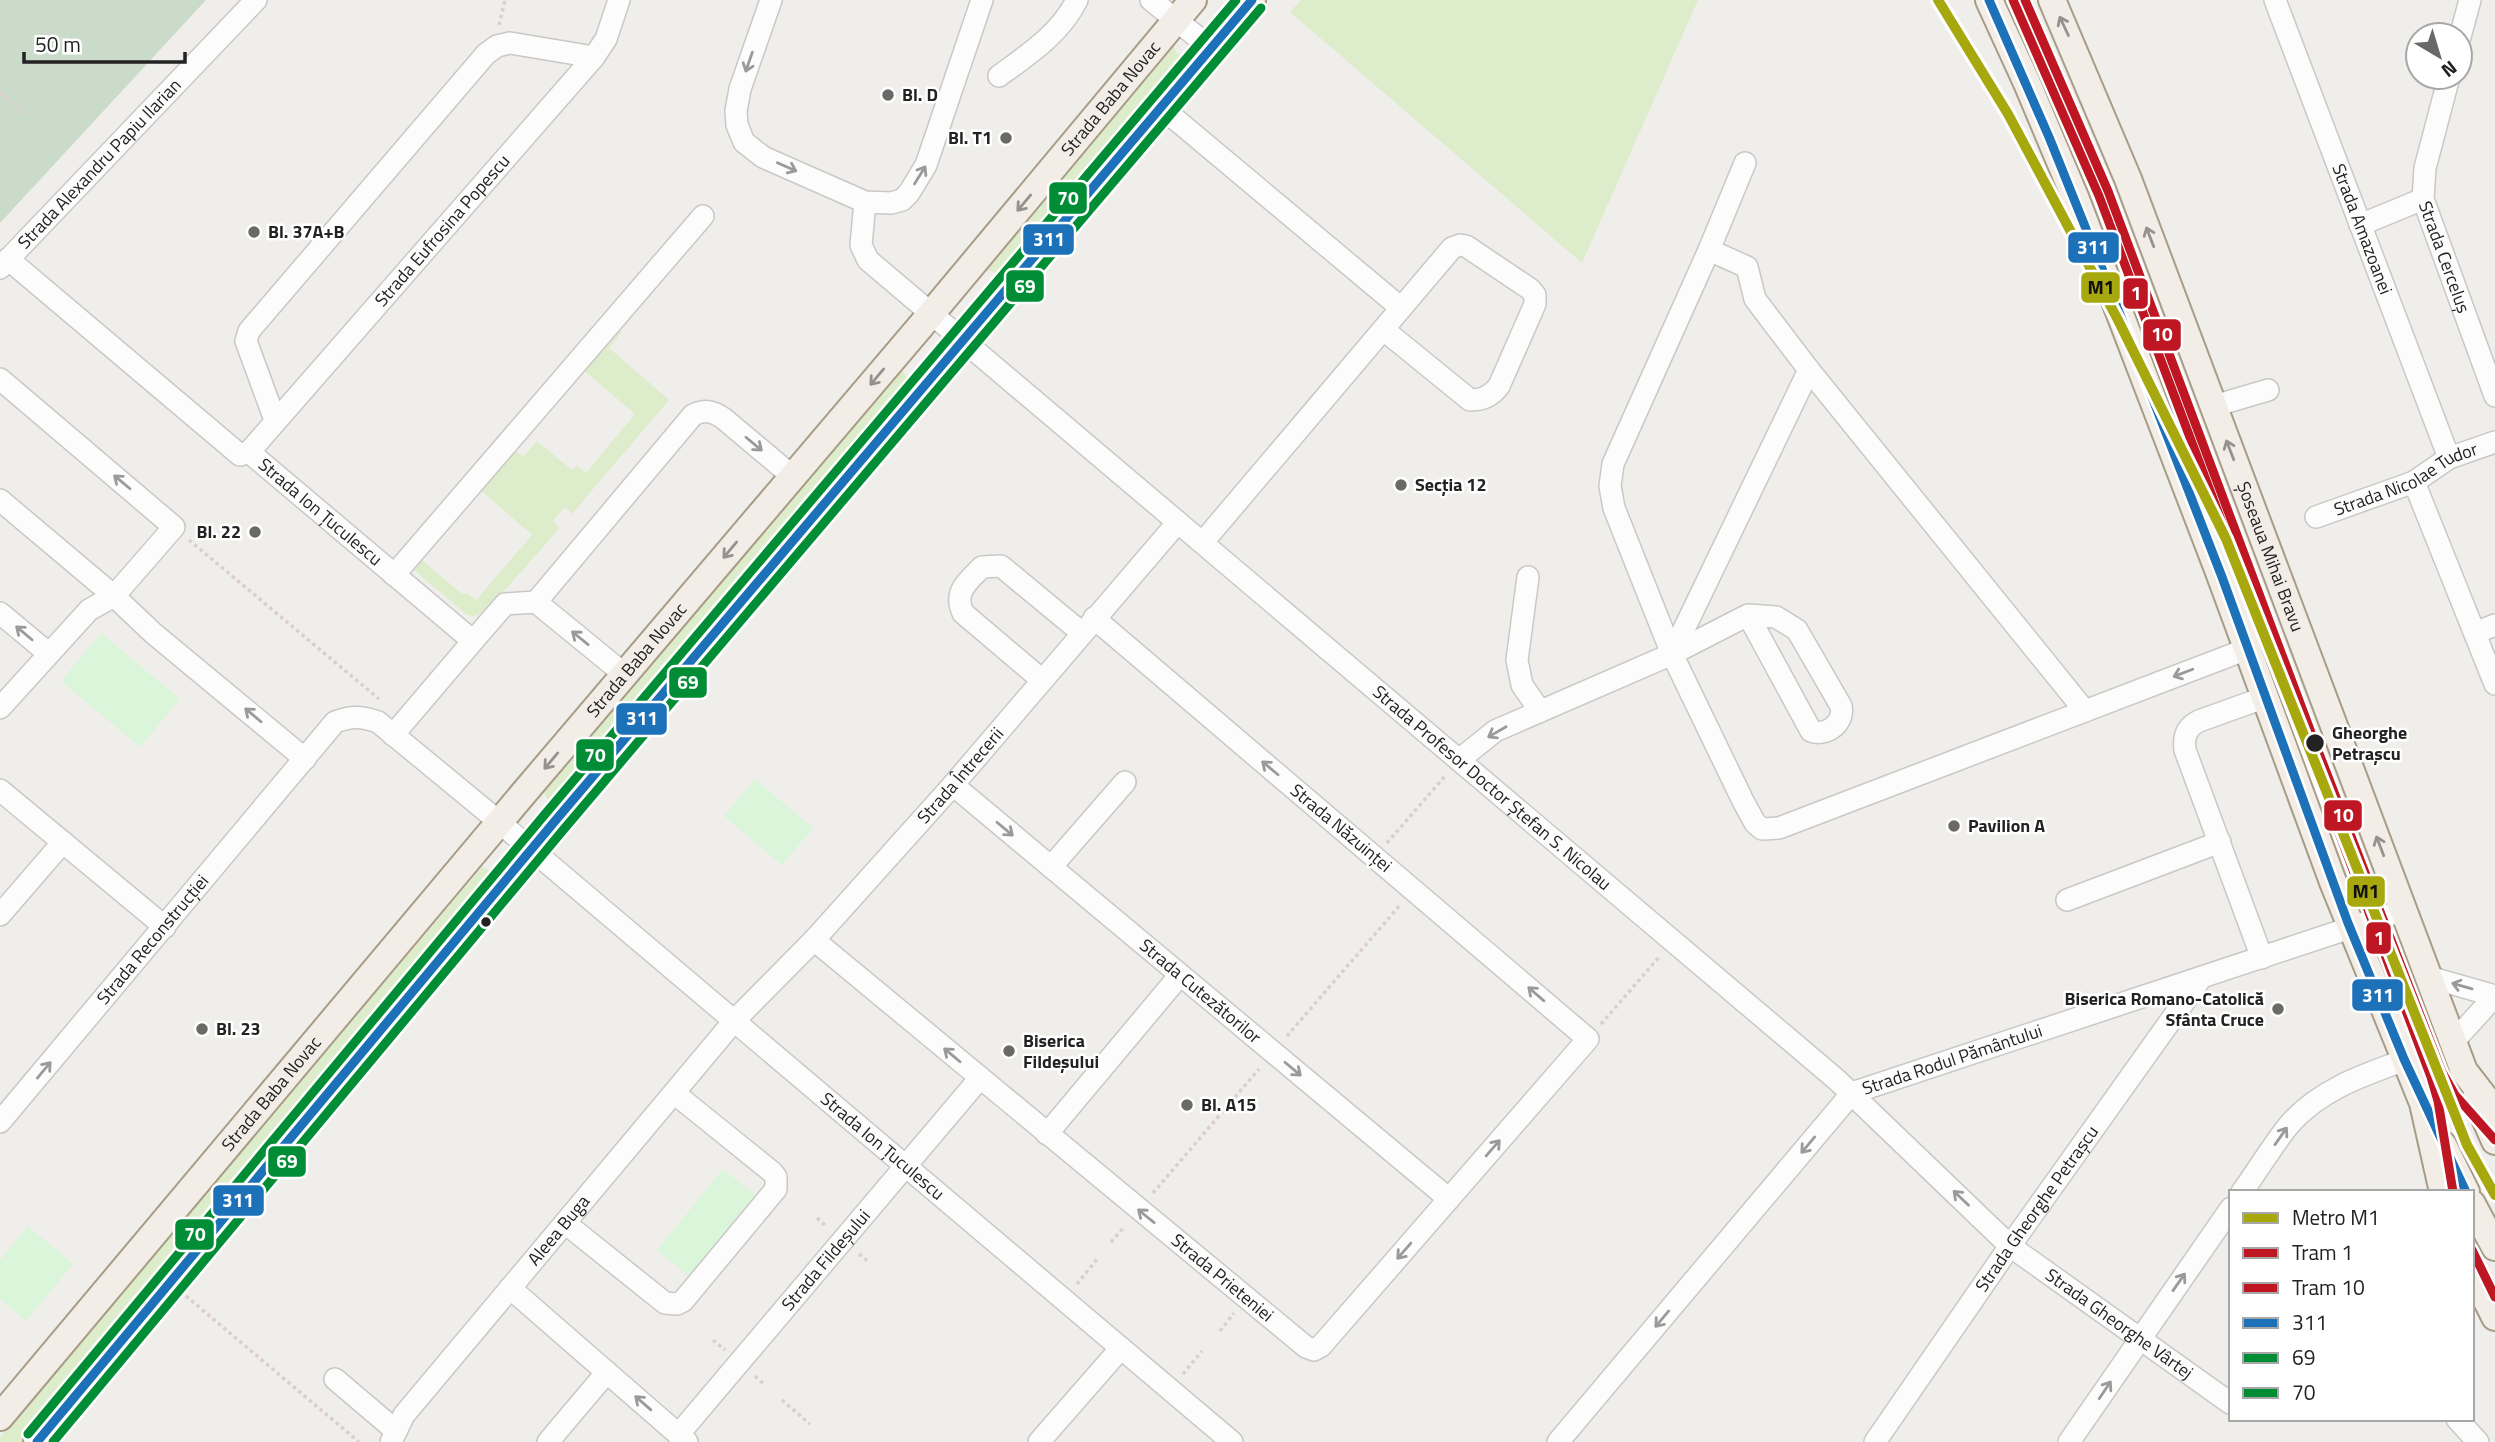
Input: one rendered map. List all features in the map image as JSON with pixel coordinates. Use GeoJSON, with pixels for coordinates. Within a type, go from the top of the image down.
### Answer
{"type":"FeatureCollection","features":[{"type":"Feature","properties":{"kind":"main road"},"geometry":{"type":"LineString","coordinates":[[37,1442],[531,850],[1252,0]]}},
{"type":"Feature","properties":{"kind":"main road"},"geometry":{"type":"LineString","coordinates":[[1989,0],[2074,197],[2352,928],[2423,1103],[2465,1190]]}},
{"type":"Feature","properties":{"kind":"main road","name":"Șoseaua Mihai Bravu"},"geometry":{"type":"LineString","coordinates":[[2052,0],[2103,116],[2464,1070],[2495,1111]]}},
{"type":"Feature","properties":{"kind":"main road","name":"Strada Baba Novac"},"geometry":{"type":"LineString","coordinates":[[0,1417],[1185,10]]}},
{"type":"Feature","properties":{"kind":"main road"},"geometry":{"type":"LineString","coordinates":[[2464,1070],[2495,1141]]}},
{"type":"Feature","properties":{"kind":"main road"},"geometry":{"type":"LineString","coordinates":[[2423,1103],[2443,1190]]}},
{"type":"Feature","properties":{"kind":"main road"},"geometry":{"type":"LineString","coordinates":[[2474,1208],[2495,1247]]}},
{"type":"Feature","properties":{"kind":"main road"},"geometry":{"type":"LineString","coordinates":[[2474,1275],[2495,1318]]}},
{"type":"Feature","properties":{"kind":"street","name":"Strada Alexandru Papiu Ilarian"},"geometry":{"type":"LineString","coordinates":[[4,264],[256,0]]}},
{"type":"Feature","properties":{"kind":"street","name":"Strada Eufrosina Popescu"},"geometry":{"type":"LineString","coordinates":[[249,452],[275,419],[594,57],[606,40],[619,0]]}},
{"type":"Feature","properties":{"kind":"street"},"geometry":{"type":"LineString","coordinates":[[771,0],[740,89],[736,111],[737,125],[744,142],[763,157],[865,202],[891,203],[902,200],[926,165],[982,0]]}},
{"type":"Feature","properties":{"kind":"street"},"geometry":{"type":"LineString","coordinates":[[999,76],[1039,48],[1058,29],[1077,0]]}},
{"type":"Feature","properties":{"kind":"street"},"geometry":{"type":"LineString","coordinates":[[1151,0],[1185,10],[1211,48]]}},
{"type":"Feature","properties":{"kind":"street","name":"Strada Amazoanei"},"geometry":{"type":"LineString","coordinates":[[2275,0],[2449,458]]}},
{"type":"Feature","properties":{"kind":"street"},"geometry":{"type":"LineString","coordinates":[[2464,21],[2470,0]]}},
{"type":"Feature","properties":{"kind":"street"},"geometry":{"type":"LineString","coordinates":[[275,419],[246,341],[249,331],[486,54],[497,46],[510,43],[594,57]]}},
{"type":"Feature","properties":{"kind":"street","name":"Strada Cerceluș"},"geometry":{"type":"LineString","coordinates":[[2445,91],[2425,168],[2423,199],[2495,396]]}},
{"type":"Feature","properties":{"kind":"street"},"geometry":{"type":"LineString","coordinates":[[1162,108],[1401,308]]}},
{"type":"Feature","properties":{"kind":"street"},"geometry":{"type":"LineString","coordinates":[[1745,163],[1614,464],[1610,486],[1615,508],[1672,654],[1755,823],[1762,829],[1779,828],[2247,649]]}},
{"type":"Feature","properties":{"kind":"street"},"geometry":{"type":"LineString","coordinates":[[2360,225],[2423,199]]}},
{"type":"Feature","properties":{"kind":"street","name":"Strada Profesor Doctor Ștefan S. Nicolau"},"geometry":{"type":"LineString","coordinates":[[865,202],[861,245],[868,260],[1853,1093],[2010,1246]]}},
{"type":"Feature","properties":{"kind":"street"},"geometry":{"type":"LineString","coordinates":[[394,575],[703,216]]}},
{"type":"Feature","properties":{"kind":"street"},"geometry":{"type":"LineString","coordinates":[[1203,542],[1452,248],[1466,246],[1535,295],[1535,304],[1499,386],[1481,400],[1470,400],[1384,330]]}},
{"type":"Feature","properties":{"kind":"street"},"geometry":{"type":"LineString","coordinates":[[1709,250],[1747,267],[1755,299],[1809,370],[2085,711]]}},
{"type":"Feature","properties":{"kind":"street","name":"Strada Ion Țuculescu"},"geometry":{"type":"LineString","coordinates":[[4,264],[240,455],[249,452],[473,642]]}},
{"type":"Feature","properties":{"kind":"street"},"geometry":{"type":"LineString","coordinates":[[1672,654],[1809,370]]}},
{"type":"Feature","properties":{"kind":"street"},"geometry":{"type":"LineString","coordinates":[[0,379],[174,527],[114,596],[89,610],[0,708]]}},
{"type":"Feature","properties":{"kind":"street"},"geometry":{"type":"LineString","coordinates":[[2214,406],[2268,390]]}},
{"type":"Feature","properties":{"kind":"street"},"geometry":{"type":"LineString","coordinates":[[536,602],[693,415],[702,410],[714,412],[792,476]]}},
{"type":"Feature","properties":{"kind":"street","name":"Strada Nicolae Tudor"},"geometry":{"type":"LineString","coordinates":[[2316,517],[2414,482],[2449,458],[2495,442]]}},
{"type":"Feature","properties":{"kind":"street"},"geometry":{"type":"LineString","coordinates":[[2414,482],[2495,684]]}},
{"type":"Feature","properties":{"kind":"street"},"geometry":{"type":"LineString","coordinates":[[0,500],[114,596],[153,633],[305,759],[335,722],[346,718],[366,718],[399,728],[499,822]]}},
{"type":"Feature","properties":{"kind":"street","name":"Strada Întrecerii"},"geometry":{"type":"LineString","coordinates":[[734,1021],[814,940],[953,785],[1178,522]]}},
{"type":"Feature","properties":{"kind":"street","name":"Strada Năzuinței"},"geometry":{"type":"LineString","coordinates":[[1042,680],[963,613],[958,602],[959,596],[982,567],[1000,566],[1088,625],[1375,857],[1588,1039]]}},
{"type":"Feature","properties":{"kind":"street"},"geometry":{"type":"LineString","coordinates":[[1528,577],[1517,660],[1522,685],[1540,711]]}},
{"type":"Feature","properties":{"kind":"street"},"geometry":{"type":"LineString","coordinates":[[399,728],[505,604],[536,602],[624,674]]}},
{"type":"Feature","properties":{"kind":"street"},"geometry":{"type":"LineString","coordinates":[[0,613],[48,653]]}},
{"type":"Feature","properties":{"kind":"street"},"geometry":{"type":"LineString","coordinates":[[1459,760],[1495,731],[1672,654],[1748,615],[1776,617],[1788,622],[1797,631],[1841,706],[1843,714],[1840,722],[1823,732],[1811,731],[1748,615]]}},
{"type":"Feature","properties":{"kind":"street"},"geometry":{"type":"LineString","coordinates":[[2474,633],[2495,625]]}},
{"type":"Feature","properties":{"kind":"street"},"geometry":{"type":"LineString","coordinates":[[2262,958],[2185,750],[2186,733],[2192,725],[2263,698]]}},
{"type":"Feature","properties":{"kind":"street","name":"Strada Reconstrucției"},"geometry":{"type":"LineString","coordinates":[[0,1122],[305,759]]}},
{"type":"Feature","properties":{"kind":"street"},"geometry":{"type":"LineString","coordinates":[[1051,867],[1125,782]]}},
{"type":"Feature","properties":{"kind":"street","name":"Strada Cutezătorilor"},"geometry":{"type":"LineString","coordinates":[[953,785],[1448,1199]]}},
{"type":"Feature","properties":{"kind":"street"},"geometry":{"type":"LineString","coordinates":[[0,790],[165,928]]}},
{"type":"Feature","properties":{"kind":"street","name":"Strada Ion Țuculescu"},"geometry":{"type":"LineString","coordinates":[[499,822],[1232,1442]]}},
{"type":"Feature","properties":{"kind":"street"},"geometry":{"type":"LineString","coordinates":[[0,915],[62,842]]}},
{"type":"Feature","properties":{"kind":"street"},"geometry":{"type":"LineString","coordinates":[[2067,901],[2220,842]]}},
{"type":"Feature","properties":{"kind":"street","name":"Strada Rodul Pământului"},"geometry":{"type":"LineString","coordinates":[[1558,1442],[1853,1093],[2404,910]]}},
{"type":"Feature","properties":{"kind":"street","name":"Strada Prieteniei"},"geometry":{"type":"LineString","coordinates":[[814,940],[1296,1339],[1314,1350],[1321,1346],[1588,1039]]}},
{"type":"Feature","properties":{"kind":"street"},"geometry":{"type":"LineString","coordinates":[[1046,1133],[1180,975]]}},
{"type":"Feature","properties":{"kind":"street"},"geometry":{"type":"LineString","coordinates":[[2429,977],[2495,996],[2453,1042]]}},
{"type":"Feature","properties":{"kind":"street","name":"Strada Gheorghe Petrașcu"},"geometry":{"type":"LineString","coordinates":[[1875,1442],[2010,1246],[2201,978]]}},
{"type":"Feature","properties":{"kind":"street","name":"Aleea Buga"},"geometry":{"type":"LineString","coordinates":[[393,1436],[404,1415],[734,1021]]}},
{"type":"Feature","properties":{"kind":"street"},"geometry":{"type":"LineString","coordinates":[[2243,1190],[2288,1126],[2304,1110],[2337,1087],[2405,1060]]}},
{"type":"Feature","properties":{"kind":"street","name":"Strada Fildeșului"},"geometry":{"type":"LineString","coordinates":[[682,1438],[980,1078]]}},
{"type":"Feature","properties":{"kind":"street"},"geometry":{"type":"LineString","coordinates":[[565,1223],[665,1303],[677,1304],[683,1301],[776,1189],[777,1183],[772,1172],[674,1093]]}},
{"type":"Feature","properties":{"kind":"street"},"geometry":{"type":"LineString","coordinates":[[2070,1442],[2229,1211]]}},
{"type":"Feature","properties":{"kind":"street","name":"Strada Gheorghe Vârtej"},"geometry":{"type":"LineString","coordinates":[[2010,1246],[2229,1402]]}},
{"type":"Feature","properties":{"kind":"street"},"geometry":{"type":"LineString","coordinates":[[510,1288],[682,1438]]}},
{"type":"Feature","properties":{"kind":"street"},"geometry":{"type":"LineString","coordinates":[[1048,1439],[1121,1348]]}},
{"type":"Feature","properties":{"kind":"street"},"geometry":{"type":"LineString","coordinates":[[548,1442],[607,1372]]}},
{"type":"Feature","properties":{"kind":"street"},"geometry":{"type":"LineString","coordinates":[[335,1379],[393,1436]]}},
{"type":"Feature","properties":{"kind":"street"},"geometry":{"type":"LineString","coordinates":[[2459,1421],[2478,1442]]}},
{"type":"Feature","properties":{"kind":"path"},"geometry":{"type":"LineString","coordinates":[[501,19],[505,0]]}},
{"type":"Feature","properties":{"kind":"path"},"geometry":{"type":"LineString","coordinates":[[0,92],[23,114]]}},
{"type":"Feature","properties":{"kind":"path"},"geometry":{"type":"LineString","coordinates":[[174,527],[399,728]]}},
{"type":"Feature","properties":{"kind":"path"},"geometry":{"type":"LineString","coordinates":[[1375,857],[1459,760]]}},
{"type":"Feature","properties":{"kind":"path"},"geometry":{"type":"LineString","coordinates":[[1588,1039],[1673,940]]}},
{"type":"Feature","properties":{"kind":"path"},"geometry":{"type":"LineString","coordinates":[[1064,1299],[1098,1258]]}},
{"type":"Feature","properties":{"kind":"path"},"geometry":{"type":"LineString","coordinates":[[171,1283],[359,1442]]}},
{"type":"Feature","properties":{"kind":"path"},"geometry":{"type":"LineString","coordinates":[[1170,1390],[1202,1350]]}},
{"type":"Feature","properties":{"kind":"path"},"geometry":{"type":"LineString","coordinates":[[782,1400],[810,1424]]}},
{"type":"Feature","properties":{"kind":"green space"},"geometry":{"type":"Polygon","coordinates":[[[0,0],[206,0],[0,223],[0,0]]]}},
{"type":"Feature","properties":{"kind":"green space"},"geometry":{"type":"Polygon","coordinates":[[[1301,0],[1698,0],[1582,263],[1290,12],[1301,0]]]}},
{"type":"Feature","properties":{"kind":"green space"},"geometry":{"type":"Polygon","coordinates":[[[1174,40],[1178,54],[1193,55],[996,287],[995,273],[990,270],[979,274],[1174,40]]]}},
{"type":"Feature","properties":{"kind":"green space"},"geometry":{"type":"Polygon","coordinates":[[[615,326],[622,332],[609,348],[669,400],[572,514],[565,507],[553,521],[560,528],[487,610],[474,616],[467,615],[414,570],[422,560],[462,594],[467,593],[476,600],[532,535],[477,487],[511,447],[523,457],[537,441],[572,470],[577,466],[586,473],[635,414],[580,367],[615,326]]]}},
{"type":"Feature","properties":{"kind":"green space"},"geometry":{"type":"Polygon","coordinates":[[[901,364],[902,371],[910,379],[917,377],[558,802],[548,800],[542,789],[901,364]]]}},
{"type":"Feature","properties":{"kind":"green space"},"geometry":{"type":"Polygon","coordinates":[[[101,633],[180,699],[140,747],[61,681],[101,633]]]}},
{"type":"Feature","properties":{"kind":"green space"},"geometry":{"type":"Polygon","coordinates":[[[755,779],[813,828],[782,865],[724,816],[755,779]]]}},
{"type":"Feature","properties":{"kind":"green space"},"geometry":{"type":"Polygon","coordinates":[[[482,867],[494,872],[494,880],[23,1442],[0,1442],[0,1437],[482,867]]]}},
{"type":"Feature","properties":{"kind":"green space"},"geometry":{"type":"Polygon","coordinates":[[[723,1169],[759,1198],[692,1279],[657,1250],[723,1169]]]}},
{"type":"Feature","properties":{"kind":"green space"},"geometry":{"type":"Polygon","coordinates":[[[28,1226],[73,1264],[26,1321],[0,1299],[0,1260],[28,1226]]]}},
{"type":"Feature","properties":{"kind":"metro line","name":"M1"},"geometry":{"type":"LineString","coordinates":[[1938,0],[2008,114],[2118,320],[2226,539],[2467,1145],[2495,1195]]}},
{"type":"Feature","properties":{"kind":"tram line","name":"1"},"geometry":{"type":"LineString","coordinates":[[2013,0],[2099,196],[2431,1077],[2438,1101],[2453,1190]]}},
{"type":"Feature","properties":{"kind":"tram line","name":"10"},"geometry":{"type":"LineString","coordinates":[[2025,0],[2108,191],[2315,743],[2442,1072],[2455,1095],[2495,1140]]}},
{"type":"Feature","properties":{"kind":"tram line","name":"1"},"geometry":{"type":"LineString","coordinates":[[2474,1254],[2495,1297]]}},
{"type":"Feature","properties":{"kind":"transit line","name":"70"},"geometry":{"type":"LineString","coordinates":[[28,1434],[546,813],[1236,0]]}},
{"type":"Feature","properties":{"kind":"transit line","name":"311"},"geometry":{"type":"LineString","coordinates":[[37,1442],[555,821],[1252,0]]}},
{"type":"Feature","properties":{"kind":"transit line","name":"311"},"geometry":{"type":"LineString","coordinates":[[1989,0],[2049,137],[2105,276],[2222,577],[2348,923],[2404,1059],[2465,1190]]}},
{"type":"Feature","properties":{"kind":"transit line","name":"69"},"geometry":{"type":"LineString","coordinates":[[53,1442],[564,829],[1261,8]]}},
{"type":"Feature","properties":{"kind":"place","name":"Bl. D"},"geometry":{"type":"Point","coordinates":[888,95]}},
{"type":"Feature","properties":{"kind":"place","name":"Bl. T1"},"geometry":{"type":"Point","coordinates":[1006,138]}},
{"type":"Feature","properties":{"kind":"place","name":"Bl. 37A+B"},"geometry":{"type":"Point","coordinates":[254,232]}},
{"type":"Feature","properties":{"kind":"place","name":"Secția 12"},"geometry":{"type":"Point","coordinates":[1401,485]}},
{"type":"Feature","properties":{"kind":"place","name":"Bl. 22"},"geometry":{"type":"Point","coordinates":[255,532]}},
{"type":"Feature","properties":{"kind":"place","name":"Gheorghe Petrașcu"},"geometry":{"type":"Point","coordinates":[2315,743]}},
{"type":"Feature","properties":{"kind":"place","name":"Pavilion A"},"geometry":{"type":"Point","coordinates":[1954,826]}},
{"type":"Feature","properties":{"kind":"place","name":"Biserica Romano-Catolică Sfânta Cruce"},"geometry":{"type":"Point","coordinates":[2278,1009]}},
{"type":"Feature","properties":{"kind":"place","name":"Bl. 23"},"geometry":{"type":"Point","coordinates":[202,1029]}},
{"type":"Feature","properties":{"kind":"place","name":"Biserica Fildeșului"},"geometry":{"type":"Point","coordinates":[1009,1051]}},
{"type":"Feature","properties":{"kind":"place","name":"Bl. A15"},"geometry":{"type":"Point","coordinates":[1187,1105]}}]}
